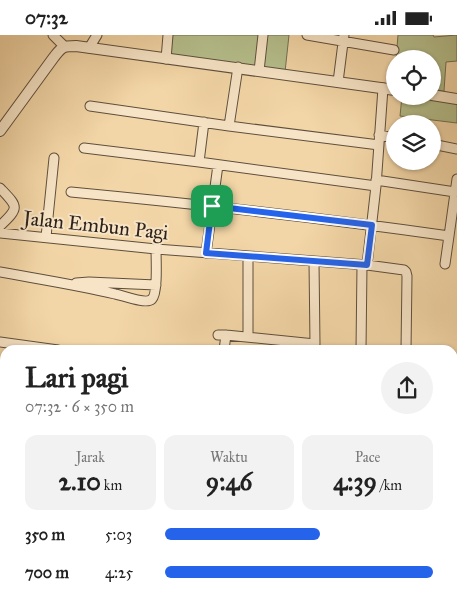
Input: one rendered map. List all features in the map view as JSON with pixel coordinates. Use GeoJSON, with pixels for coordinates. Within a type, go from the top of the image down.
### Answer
{"type":"FeatureCollection","features":[{"type":"Feature","properties":{"kind":"street"},"geometry":{"type":"LineString","coordinates":[[54,35],[64,46],[238,67],[386,88]]}},
{"type":"Feature","properties":{"kind":"street"},"geometry":{"type":"LineString","coordinates":[[89,48],[97,35]]}},
{"type":"Feature","properties":{"kind":"street"},"geometry":{"type":"LineString","coordinates":[[166,59],[168,35]]}},
{"type":"Feature","properties":{"kind":"street"},"geometry":{"type":"LineString","coordinates":[[259,71],[263,35]]}},
{"type":"Feature","properties":{"kind":"street"},"geometry":{"type":"LineString","coordinates":[[307,35],[343,38],[394,50]]}},
{"type":"Feature","properties":{"kind":"street"},"geometry":{"type":"LineString","coordinates":[[338,81],[343,38]]}},
{"type":"Feature","properties":{"kind":"street"},"geometry":{"type":"LineString","coordinates":[[2,124],[64,46]]}},
{"type":"Feature","properties":{"kind":"street"},"geometry":{"type":"LineString","coordinates":[[229,126],[238,67]]}},
{"type":"Feature","properties":{"kind":"street"},"geometry":{"type":"LineString","coordinates":[[361,345],[364,265],[372,225],[383,88]]}},
{"type":"Feature","properties":{"kind":"street"},"geometry":{"type":"LineString","coordinates":[[441,96],[457,99]]}},
{"type":"Feature","properties":{"kind":"street"},"geometry":{"type":"LineString","coordinates":[[90,106],[229,126],[386,139]]}},
{"type":"Feature","properties":{"kind":"street"},"geometry":{"type":"LineString","coordinates":[[199,162],[204,122]]}},
{"type":"Feature","properties":{"kind":"street"},"geometry":{"type":"LineString","coordinates":[[441,146],[457,149]]}},
{"type":"Feature","properties":{"kind":"street"},"geometry":{"type":"LineString","coordinates":[[84,148],[455,193]]}},
{"type":"Feature","properties":{"kind":"street"},"geometry":{"type":"LineString","coordinates":[[46,237],[54,158]]}},
{"type":"Feature","properties":{"kind":"street"},"geometry":{"type":"LineString","coordinates":[[206,253],[218,165]]}},
{"type":"Feature","properties":{"kind":"street"},"geometry":{"type":"LineString","coordinates":[[445,265],[457,179]]}},
{"type":"Feature","properties":{"kind":"street"},"geometry":{"type":"LineString","coordinates":[[0,188],[13,202],[15,208],[14,212],[0,226]]}},
{"type":"Feature","properties":{"kind":"street"},"geometry":{"type":"LineString","coordinates":[[71,192],[212,206],[449,236]]}},
{"type":"Feature","properties":{"kind":"street","name":"Jalan Embun Pagi"},"geometry":{"type":"LineString","coordinates":[[0,233],[156,249],[364,265],[404,270],[407,276],[406,345]]}},
{"type":"Feature","properties":{"kind":"street"},"geometry":{"type":"LineString","coordinates":[[0,272],[148,301],[154,295],[156,285],[156,249]]}},
{"type":"Feature","properties":{"kind":"street"},"geometry":{"type":"LineString","coordinates":[[248,256],[248,337]]}},
{"type":"Feature","properties":{"kind":"street"},"geometry":{"type":"LineString","coordinates":[[223,345],[222,335],[315,344],[314,262]]}},
{"type":"Feature","properties":{"kind":"street"},"geometry":{"type":"LineString","coordinates":[[67,284],[89,282],[156,285]]}},
{"type":"Feature","properties":{"kind":"street"},"geometry":{"type":"LineString","coordinates":[[116,294],[117,283]]}},
{"type":"Feature","properties":{"kind":"street"},"geometry":{"type":"LineString","coordinates":[[0,342],[22,345]]}},
{"type":"Feature","properties":{"kind":"green space"},"geometry":{"type":"Polygon","coordinates":[[[171,35],[260,35],[258,68],[173,58],[169,48],[171,35]]]}},
{"type":"Feature","properties":{"kind":"green space"},"geometry":{"type":"Polygon","coordinates":[[[266,35],[289,35],[285,72],[261,69],[266,35]]]}},
{"type":"Feature","properties":{"kind":"green space"},"geometry":{"type":"Polygon","coordinates":[[[398,35],[433,35],[434,37],[457,35],[457,61],[446,62],[444,91],[441,91],[441,50],[397,50],[398,35]]]}},
{"type":"Feature","properties":{"kind":"green space"},"geometry":{"type":"Polygon","coordinates":[[[441,100],[457,103],[457,123],[441,121],[441,115],[400,115],[401,105],[441,105],[441,100]]]}},
{"type":"Feature","properties":{"kind":"route"},"geometry":{"type":"LineString","coordinates":[[212,206],[372,225],[367,265],[206,253],[212,206]]}}]}
